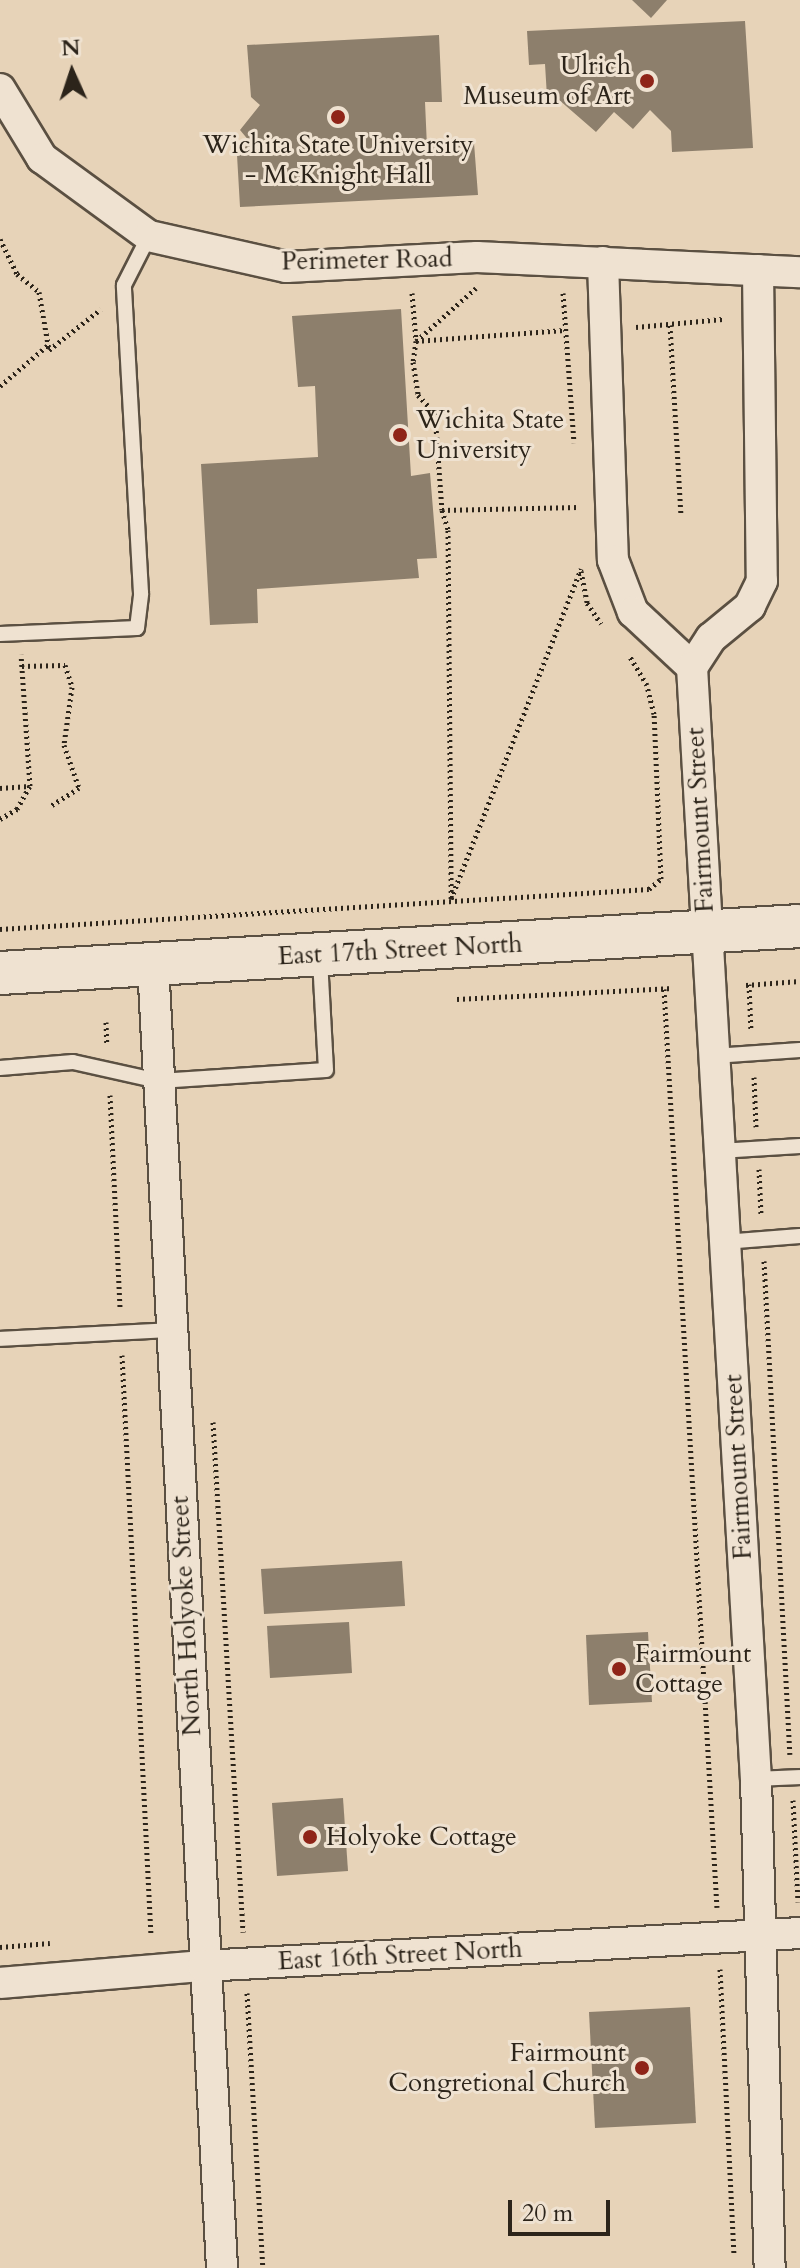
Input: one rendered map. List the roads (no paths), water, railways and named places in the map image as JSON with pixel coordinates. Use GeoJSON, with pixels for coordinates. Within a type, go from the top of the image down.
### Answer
{"type":"FeatureCollection","features":[{"type":"Feature","properties":{"kind":"street","name":"Perimeter Road"},"geometry":{"type":"LineString","coordinates":[[0,89],[42,158],[149,236],[287,267],[477,257],[800,272]]}},
{"type":"Feature","properties":{"kind":"street"},"geometry":{"type":"LineString","coordinates":[[603,262],[613,560],[633,612],[692,667],[711,638],[750,606],[762,581],[758,270]]}},
{"type":"Feature","properties":{"kind":"street","name":"Fairmount Street"},"geometry":{"type":"LineString","coordinates":[[692,667],[756,1779],[770,2268]]}},
{"type":"Feature","properties":{"kind":"street","name":"East 17th Street North"},"geometry":{"type":"LineString","coordinates":[[0,973],[800,926]]}},
{"type":"Feature","properties":{"kind":"street","name":"North Holyoke Street"},"geometry":{"type":"LineString","coordinates":[[153,964],[203,1966],[222,2268]]}},
{"type":"Feature","properties":{"kind":"street","name":"East 16th Street North"},"geometry":{"type":"LineString","coordinates":[[0,1983],[203,1966],[800,1933]]}},
{"type":"Feature","properties":{"kind":"lane"},"geometry":{"type":"LineString","coordinates":[[0,634],[137,628],[141,593],[124,285],[149,236]]}},
{"type":"Feature","properties":{"kind":"lane"},"geometry":{"type":"LineString","coordinates":[[0,1068],[73,1062],[159,1081],[326,1070],[320,955]]}},
{"type":"Feature","properties":{"kind":"lane"},"geometry":{"type":"LineString","coordinates":[[714,1056],[800,1050]]}},
{"type":"Feature","properties":{"kind":"lane"},"geometry":{"type":"LineString","coordinates":[[719,1151],[800,1146]]}},
{"type":"Feature","properties":{"kind":"lane"},"geometry":{"type":"LineString","coordinates":[[724,1242],[800,1236]]}},
{"type":"Feature","properties":{"kind":"lane"},"geometry":{"type":"LineString","coordinates":[[0,1339],[172,1330]]}},
{"type":"Feature","properties":{"kind":"lane"},"geometry":{"type":"LineString","coordinates":[[756,1779],[796,1777]]}},
{"type":"Feature","properties":{"kind":"place","name":"Ulrich Museum of Art"},"geometry":{"type":"Point","coordinates":[647,81]}},
{"type":"Feature","properties":{"kind":"place","name":"Wichita State University - McKnight Hall"},"geometry":{"type":"Point","coordinates":[338,117]}},
{"type":"Feature","properties":{"kind":"place","name":"Wichita State University"},"geometry":{"type":"Point","coordinates":[400,435]}},
{"type":"Feature","properties":{"kind":"place","name":"Fairmount Cottage"},"geometry":{"type":"Point","coordinates":[619,1669]}},
{"type":"Feature","properties":{"kind":"place","name":"Holyoke Cottage"},"geometry":{"type":"Point","coordinates":[310,1837]}},
{"type":"Feature","properties":{"kind":"place","name":"Fairmount Congretional Church"},"geometry":{"type":"Point","coordinates":[642,2068]}}]}
